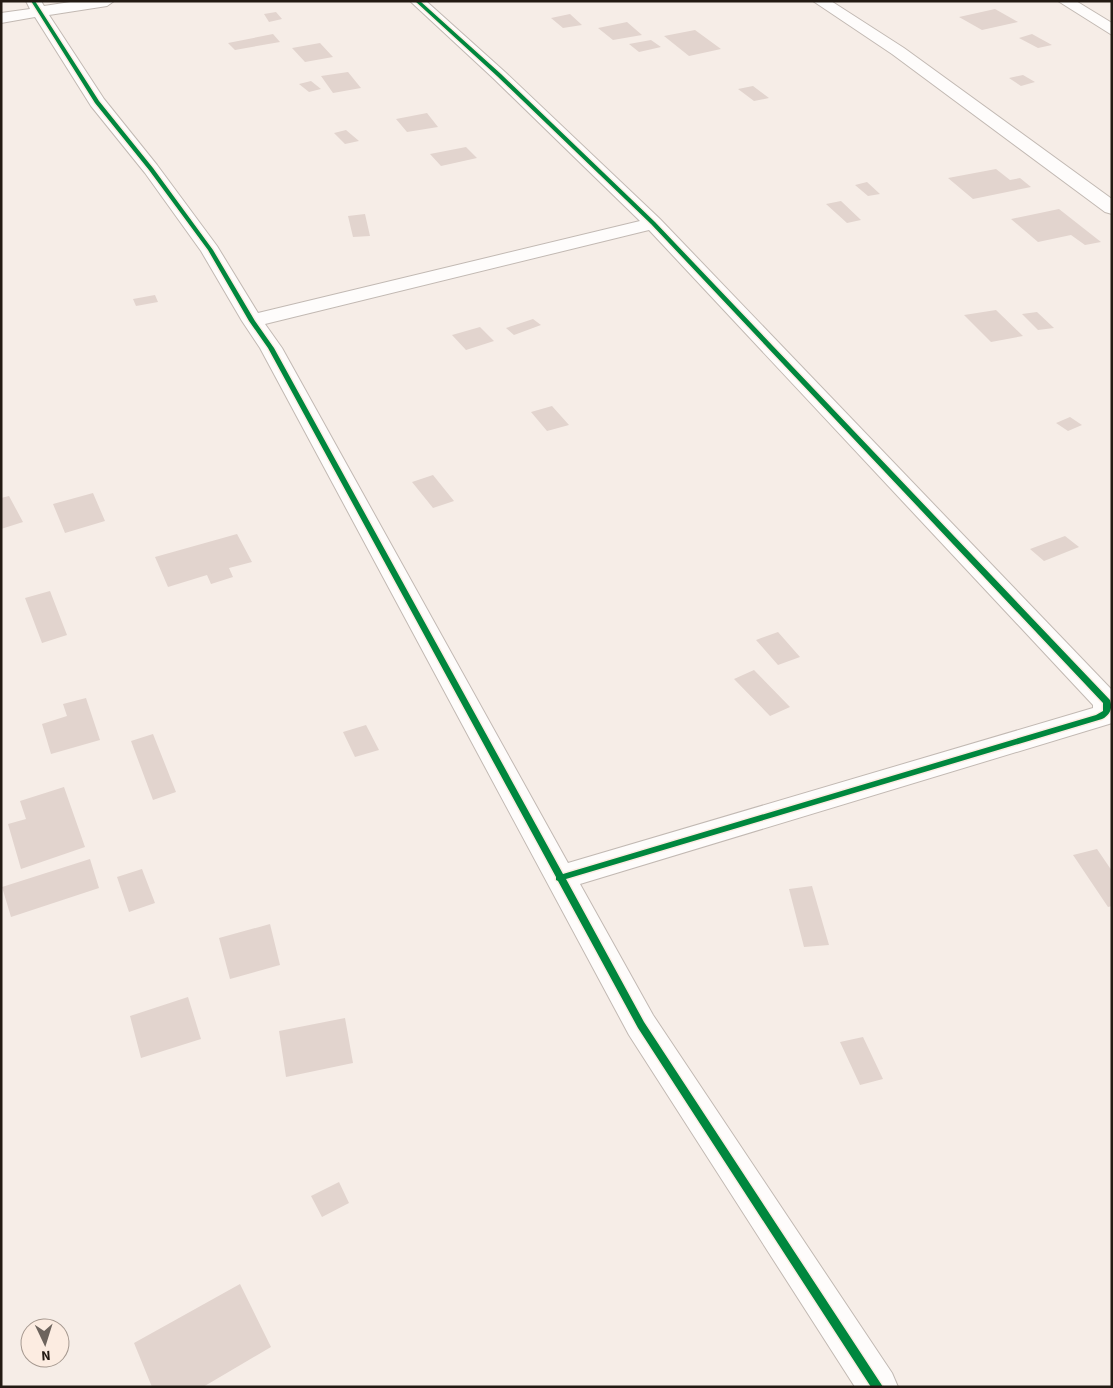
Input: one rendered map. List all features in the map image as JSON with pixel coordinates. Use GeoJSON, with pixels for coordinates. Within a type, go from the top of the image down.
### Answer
{"type":"FeatureCollection","features":[{"type":"Feature","properties":{"kind":"street"},"geometry":{"type":"LineString","coordinates":[[1,18],[36,7],[107,1]]}},
{"type":"Feature","properties":{"kind":"street"},"geometry":{"type":"LineString","coordinates":[[417,1],[499,75],[653,223],[1104,696],[1108,709],[1105,715],[1099,717],[559,878]]}},
{"type":"Feature","properties":{"kind":"street"},"geometry":{"type":"LineString","coordinates":[[820,1],[898,51],[1112,208]]}},
{"type":"Feature","properties":{"kind":"street"},"geometry":{"type":"LineString","coordinates":[[1065,1],[1112,30]]}},
{"type":"Feature","properties":{"kind":"street"},"geometry":{"type":"LineString","coordinates":[[36,7],[97,102],[151,169],[210,250],[252,321],[271,348],[640,1025],[878,1387]]}},
{"type":"Feature","properties":{"kind":"street"},"geometry":{"type":"LineString","coordinates":[[252,321],[653,223]]}},
{"type":"Feature","properties":{"kind":"building"},"geometry":{"type":"Polygon","coordinates":[[[995,9],[1018,22],[982,30],[959,17],[995,9]]]}},
{"type":"Feature","properties":{"kind":"building"},"geometry":{"type":"Polygon","coordinates":[[[276,12],[282,19],[269,22],[264,14],[276,12]]]}},
{"type":"Feature","properties":{"kind":"building"},"geometry":{"type":"Polygon","coordinates":[[[570,14],[582,25],[563,28],[551,18],[570,14]]]}},
{"type":"Feature","properties":{"kind":"building"},"geometry":{"type":"Polygon","coordinates":[[[627,22],[642,35],[613,40],[598,28],[627,22]]]}},
{"type":"Feature","properties":{"kind":"building"},"geometry":{"type":"Polygon","coordinates":[[[695,30],[721,49],[689,56],[664,36],[695,30]]]}},
{"type":"Feature","properties":{"kind":"building"},"geometry":{"type":"Polygon","coordinates":[[[273,34],[280,42],[235,50],[228,43],[273,34]]]}},
{"type":"Feature","properties":{"kind":"building"},"geometry":{"type":"Polygon","coordinates":[[[1032,34],[1052,45],[1038,48],[1019,38],[1032,34]]]}},
{"type":"Feature","properties":{"kind":"building"},"geometry":{"type":"Polygon","coordinates":[[[651,40],[661,47],[639,52],[629,44],[651,40]]]}},
{"type":"Feature","properties":{"kind":"building"},"geometry":{"type":"Polygon","coordinates":[[[320,43],[333,57],[305,62],[292,48],[320,43]]]}},
{"type":"Feature","properties":{"kind":"building"},"geometry":{"type":"Polygon","coordinates":[[[348,72],[361,88],[333,93],[321,76],[348,72]]]}},
{"type":"Feature","properties":{"kind":"building"},"geometry":{"type":"Polygon","coordinates":[[[1023,75],[1035,82],[1021,86],[1009,78],[1023,75]]]}},
{"type":"Feature","properties":{"kind":"building"},"geometry":{"type":"Polygon","coordinates":[[[311,81],[321,89],[309,92],[299,84],[311,81]]]}},
{"type":"Feature","properties":{"kind":"building"},"geometry":{"type":"Polygon","coordinates":[[[753,86],[769,98],[754,101],[738,89],[753,86]]]}},
{"type":"Feature","properties":{"kind":"building"},"geometry":{"type":"Polygon","coordinates":[[[427,113],[438,127],[407,132],[396,119],[427,113]]]}},
{"type":"Feature","properties":{"kind":"building"},"geometry":{"type":"Polygon","coordinates":[[[346,130],[359,141],[345,144],[334,133],[346,130]]]}},
{"type":"Feature","properties":{"kind":"building"},"geometry":{"type":"Polygon","coordinates":[[[466,147],[477,158],[441,166],[430,154],[466,147]]]}},
{"type":"Feature","properties":{"kind":"building"},"geometry":{"type":"Polygon","coordinates":[[[996,169],[1010,180],[1020,178],[1031,187],[973,199],[948,178],[996,169]]]}},
{"type":"Feature","properties":{"kind":"building"},"geometry":{"type":"Polygon","coordinates":[[[867,182],[880,194],[868,196],[855,185],[867,182]]]}},
{"type":"Feature","properties":{"kind":"building"},"geometry":{"type":"Polygon","coordinates":[[[841,201],[861,220],[847,223],[826,204],[841,201]]]}},
{"type":"Feature","properties":{"kind":"building"},"geometry":{"type":"Polygon","coordinates":[[[1059,209],[1101,242],[1085,245],[1071,235],[1038,242],[1011,219],[1059,209]]]}},
{"type":"Feature","properties":{"kind":"building"},"geometry":{"type":"Polygon","coordinates":[[[365,214],[370,236],[353,237],[348,216],[365,214]]]}},
{"type":"Feature","properties":{"kind":"building"},"geometry":{"type":"Polygon","coordinates":[[[155,295],[158,302],[136,306],[133,299],[155,295]]]}},
{"type":"Feature","properties":{"kind":"building"},"geometry":{"type":"Polygon","coordinates":[[[996,310],[1023,336],[991,342],[964,315],[996,310]]]}},
{"type":"Feature","properties":{"kind":"building"},"geometry":{"type":"Polygon","coordinates":[[[1037,312],[1054,328],[1038,330],[1022,314],[1037,312]]]}},
{"type":"Feature","properties":{"kind":"building"},"geometry":{"type":"Polygon","coordinates":[[[533,319],[541,325],[514,335],[506,328],[533,319]]]}},
{"type":"Feature","properties":{"kind":"building"},"geometry":{"type":"Polygon","coordinates":[[[480,327],[494,341],[466,350],[452,335],[480,327]]]}},
{"type":"Feature","properties":{"kind":"building"},"geometry":{"type":"Polygon","coordinates":[[[552,406],[569,425],[547,431],[531,412],[552,406]]]}},
{"type":"Feature","properties":{"kind":"building"},"geometry":{"type":"Polygon","coordinates":[[[1070,417],[1082,425],[1068,431],[1056,423],[1070,417]]]}},
{"type":"Feature","properties":{"kind":"building"},"geometry":{"type":"Polygon","coordinates":[[[433,475],[454,501],[433,508],[412,482],[433,475]]]}},
{"type":"Feature","properties":{"kind":"building"},"geometry":{"type":"Polygon","coordinates":[[[93,493],[105,521],[65,533],[53,504],[93,493]]]}},
{"type":"Feature","properties":{"kind":"building"},"geometry":{"type":"Polygon","coordinates":[[[9,496],[23,522],[1,529],[1,498],[9,496]]]}},
{"type":"Feature","properties":{"kind":"building"},"geometry":{"type":"Polygon","coordinates":[[[237,534],[252,562],[229,568],[233,577],[211,584],[207,575],[168,587],[155,557],[237,534]]]}},
{"type":"Feature","properties":{"kind":"building"},"geometry":{"type":"Polygon","coordinates":[[[1065,536],[1079,547],[1044,561],[1030,549],[1065,536]]]}},
{"type":"Feature","properties":{"kind":"building"},"geometry":{"type":"Polygon","coordinates":[[[50,591],[67,635],[42,643],[25,598],[50,591]]]}},
{"type":"Feature","properties":{"kind":"building"},"geometry":{"type":"Polygon","coordinates":[[[778,632],[800,657],[778,665],[756,640],[778,632]]]}},
{"type":"Feature","properties":{"kind":"building"},"geometry":{"type":"Polygon","coordinates":[[[754,670],[790,707],[770,716],[734,679],[754,670]]]}},
{"type":"Feature","properties":{"kind":"building"},"geometry":{"type":"Polygon","coordinates":[[[86,698],[100,740],[51,754],[42,724],[67,716],[63,704],[86,698]]]}},
{"type":"Feature","properties":{"kind":"building"},"geometry":{"type":"Polygon","coordinates":[[[366,725],[379,750],[355,757],[343,732],[366,725]]]}},
{"type":"Feature","properties":{"kind":"building"},"geometry":{"type":"Polygon","coordinates":[[[153,734],[176,792],[153,800],[131,741],[153,734]]]}},
{"type":"Feature","properties":{"kind":"building"},"geometry":{"type":"Polygon","coordinates":[[[64,787],[85,847],[21,869],[8,824],[26,819],[20,801],[64,787]]]}},
{"type":"Feature","properties":{"kind":"building"},"geometry":{"type":"Polygon","coordinates":[[[1097,849],[1112,871],[1112,906],[1108,907],[1073,855],[1097,849]]]}},
{"type":"Feature","properties":{"kind":"building"},"geometry":{"type":"Polygon","coordinates":[[[90,859],[99,888],[11,917],[2,887],[90,859]]]}},
{"type":"Feature","properties":{"kind":"building"},"geometry":{"type":"Polygon","coordinates":[[[142,869],[155,903],[129,912],[117,877],[142,869]]]}},
{"type":"Feature","properties":{"kind":"building"},"geometry":{"type":"Polygon","coordinates":[[[812,886],[829,945],[804,947],[789,889],[812,886]]]}},
{"type":"Feature","properties":{"kind":"building"},"geometry":{"type":"Polygon","coordinates":[[[270,924],[280,965],[230,979],[219,938],[270,924]]]}},
{"type":"Feature","properties":{"kind":"building"},"geometry":{"type":"Polygon","coordinates":[[[188,997],[201,1039],[141,1058],[130,1016],[188,997]]]}},
{"type":"Feature","properties":{"kind":"building"},"geometry":{"type":"Polygon","coordinates":[[[345,1018],[353,1063],[286,1077],[279,1031],[345,1018]]]}},
{"type":"Feature","properties":{"kind":"building"},"geometry":{"type":"Polygon","coordinates":[[[863,1037],[883,1079],[860,1085],[840,1042],[863,1037]]]}},
{"type":"Feature","properties":{"kind":"building"},"geometry":{"type":"Polygon","coordinates":[[[339,1182],[349,1203],[322,1217],[311,1196],[339,1182]]]}},
{"type":"Feature","properties":{"kind":"building"},"geometry":{"type":"Polygon","coordinates":[[[240,1284],[271,1347],[203,1387],[152,1387],[134,1343],[240,1284]]]}},
{"type":"Feature","properties":{"kind":"cycle path"},"geometry":{"type":"LineString","coordinates":[[33,1],[97,102],[151,169],[210,250],[252,321],[271,348],[641,1025],[878,1387]]}},
{"type":"Feature","properties":{"kind":"cycle path"},"geometry":{"type":"LineString","coordinates":[[417,1],[499,75],[653,223],[1107,702],[1104,715],[1099,717],[559,878]]}}]}
